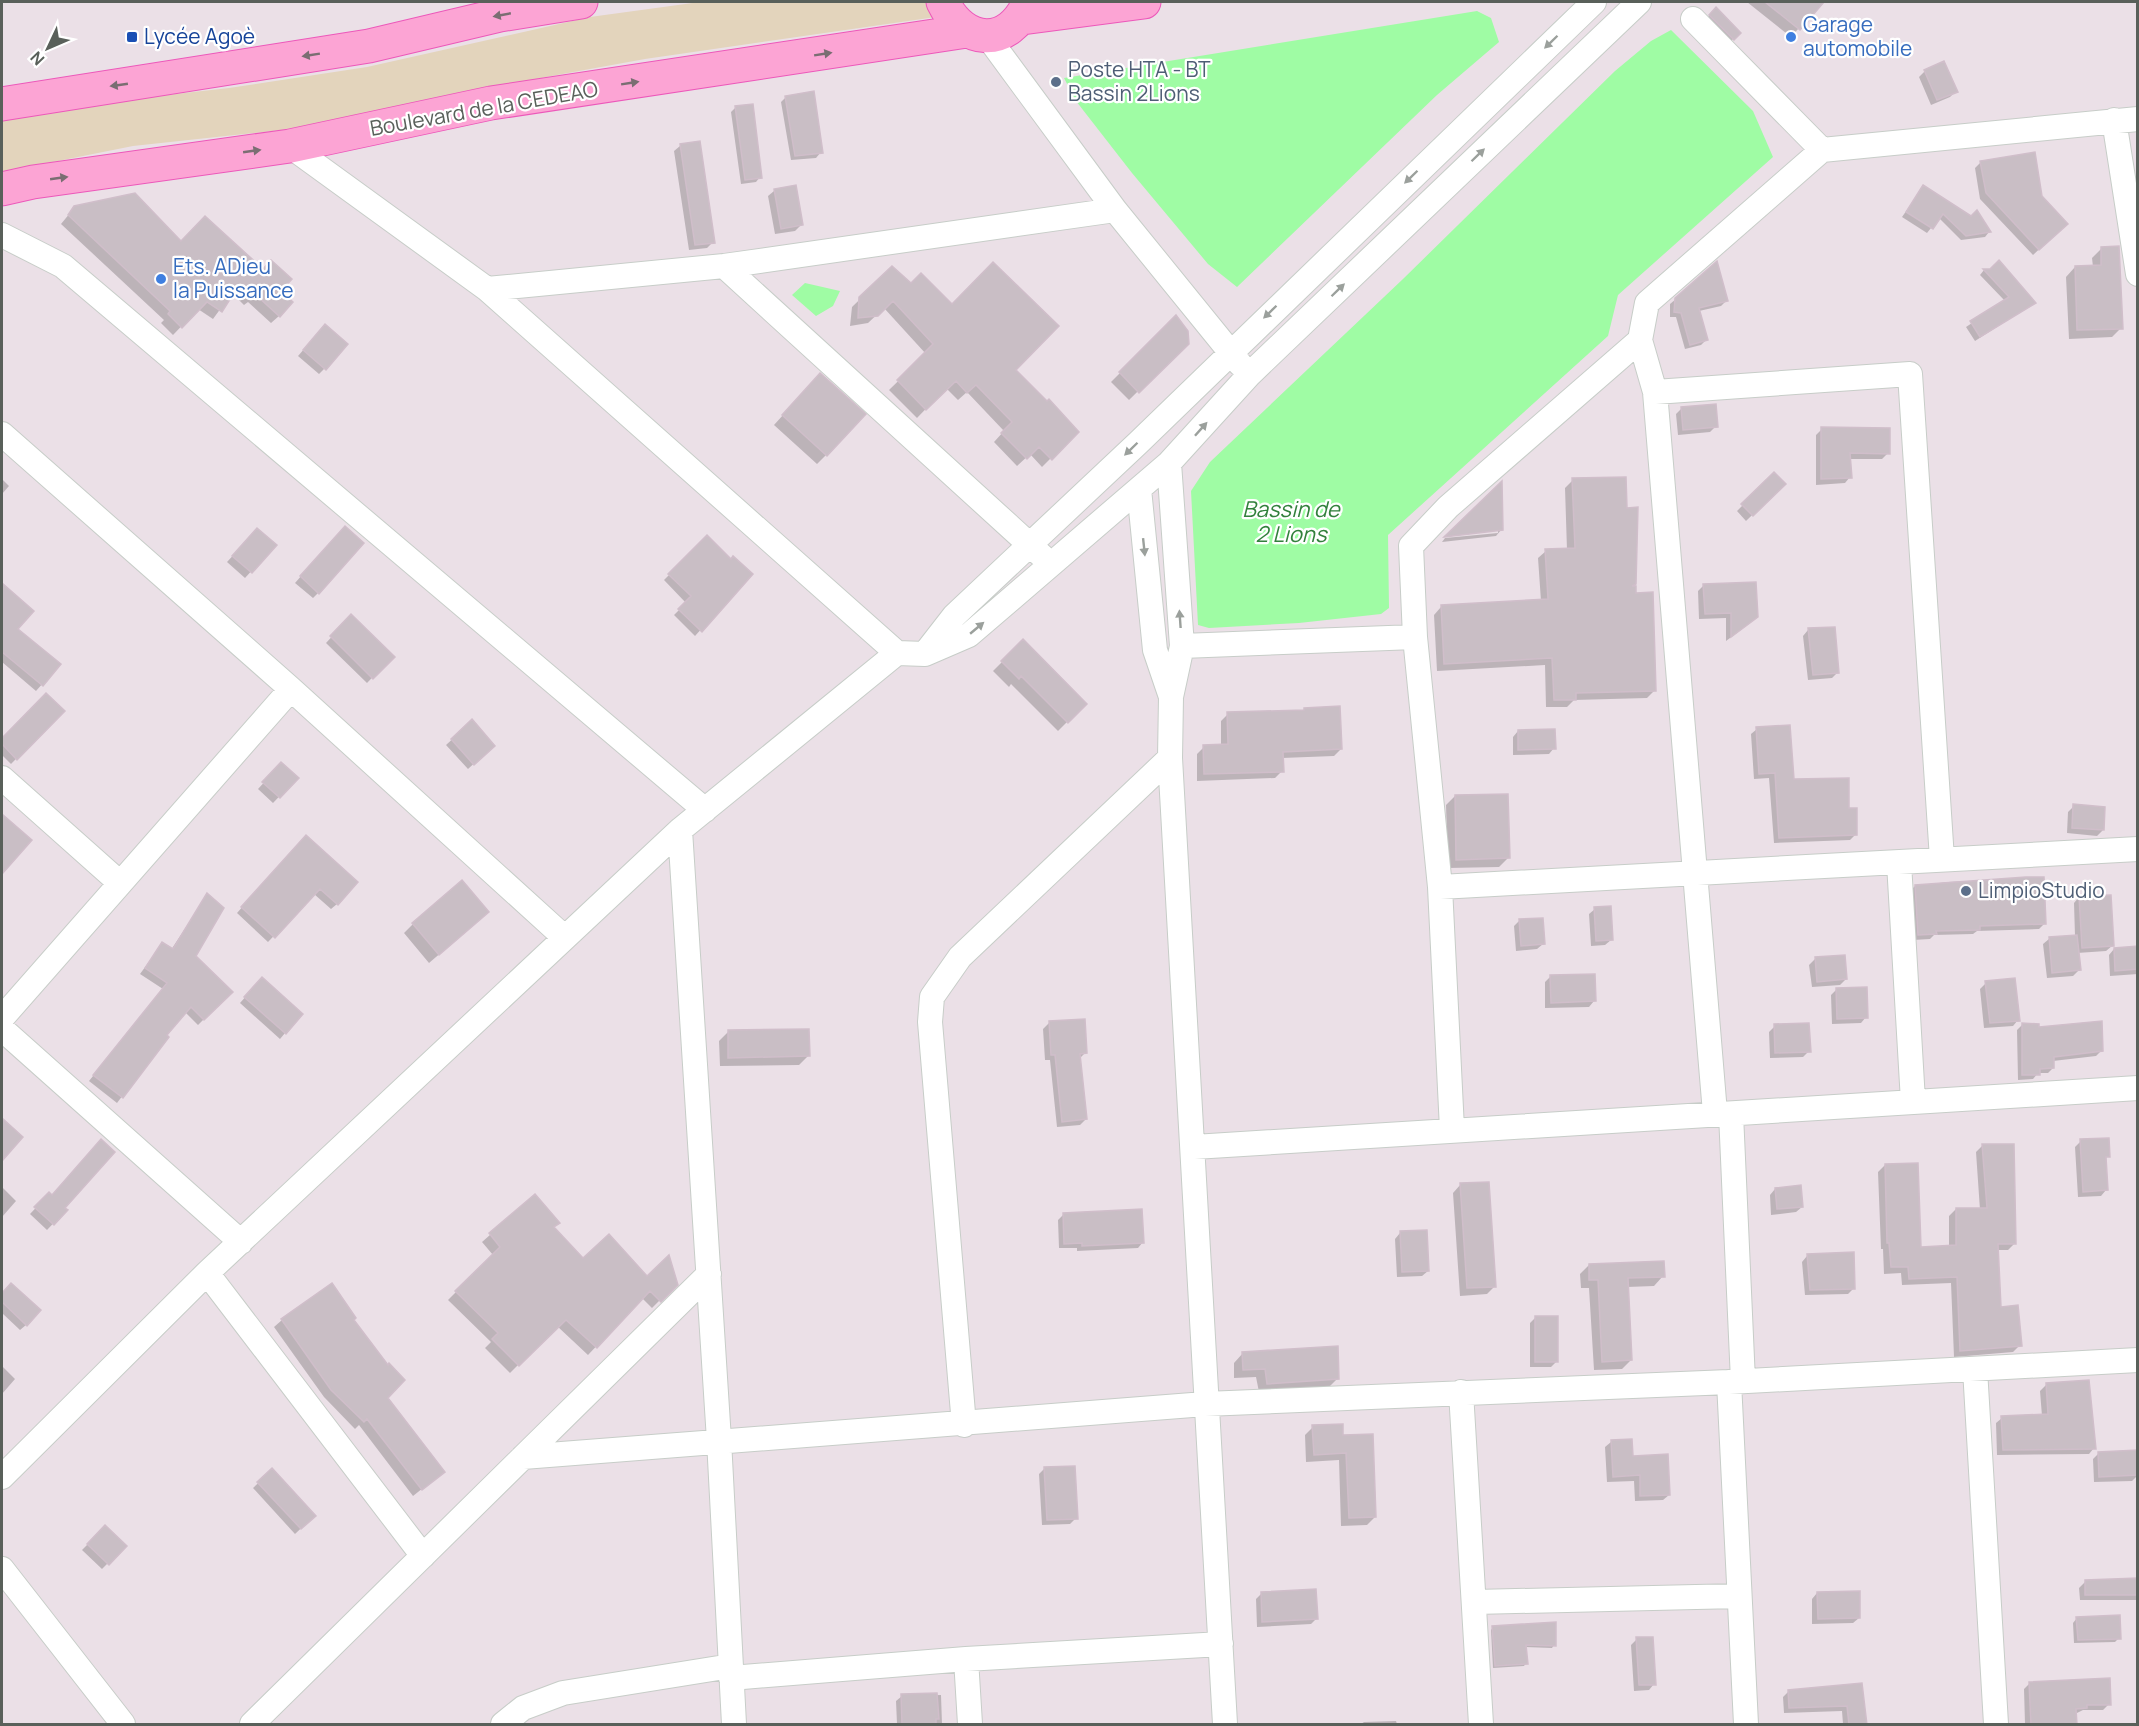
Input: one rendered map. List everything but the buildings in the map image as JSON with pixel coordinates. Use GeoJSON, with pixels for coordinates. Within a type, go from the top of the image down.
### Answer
{"type":"FeatureCollection","features":[{"type":"Feature","properties":{"kind":"main road"},"geometry":{"type":"LineString","coordinates":[[2,104],[369,46],[500,15],[580,2]]}},
{"type":"Feature","properties":{"kind":"main road"},"geometry":{"type":"LineString","coordinates":[[943,2],[951,18],[977,34]]}},
{"type":"Feature","properties":{"kind":"main road"},"geometry":{"type":"LineString","coordinates":[[1025,10],[1144,2]]}},
{"type":"Feature","properties":{"kind":"main road","name":"Boulevard de la CEDEAO"},"geometry":{"type":"LineString","coordinates":[[2,189],[33,182],[290,146],[491,103],[1007,31],[1025,10]]}},
{"type":"Feature","properties":{"kind":"street"},"geometry":{"type":"LineString","coordinates":[[925,654],[954,616],[1594,2]]}},
{"type":"Feature","properties":{"kind":"street"},"geometry":{"type":"LineString","coordinates":[[290,146],[487,289],[897,653],[925,654],[969,634],[1169,463],[1250,374],[1639,2]]}},
{"type":"Feature","properties":{"kind":"street"},"geometry":{"type":"LineString","coordinates":[[1693,19],[1822,150]]}},
{"type":"Feature","properties":{"kind":"street"},"geometry":{"type":"LineString","coordinates":[[977,34],[1229,352],[1250,374]]}},
{"type":"Feature","properties":{"kind":"street"},"geometry":{"type":"LineString","coordinates":[[1746,1725],[1739,1596],[1736,1381],[1723,1113],[1694,874],[1656,392],[1640,340],[1647,303],[1822,150],[2126,119],[2138,274]]}},
{"type":"Feature","properties":{"kind":"street"},"geometry":{"type":"LineString","coordinates":[[487,289],[724,266],[1115,210]]}},
{"type":"Feature","properties":{"kind":"street"},"geometry":{"type":"LineString","coordinates":[[2,236],[63,266],[705,810]]}},
{"type":"Feature","properties":{"kind":"street"},"geometry":{"type":"LineString","coordinates":[[724,266],[1050,564]]}},
{"type":"Feature","properties":{"kind":"street"},"geometry":{"type":"LineString","coordinates":[[1452,1129],[1440,887],[1415,637],[1411,546],[1448,507],[1640,340]]}},
{"type":"Feature","properties":{"kind":"street"},"geometry":{"type":"LineString","coordinates":[[1656,392],[1910,374],[1942,859]]}},
{"type":"Feature","properties":{"kind":"street"},"geometry":{"type":"LineString","coordinates":[[2,434],[291,689],[564,938]]}},
{"type":"Feature","properties":{"kind":"street"},"geometry":{"type":"LineString","coordinates":[[1169,463],[1182,646],[1171,697],[1170,758],[1194,1147],[1205,1404],[1226,1725]]}},
{"type":"Feature","properties":{"kind":"street"},"geometry":{"type":"LineString","coordinates":[[1139,489],[1155,650],[1171,697]]}},
{"type":"Feature","properties":{"kind":"street"},"geometry":{"type":"LineString","coordinates":[[1182,646],[1415,637]]}},
{"type":"Feature","properties":{"kind":"street"},"geometry":{"type":"LineString","coordinates":[[2,1477],[207,1274],[680,830],[897,653]]}},
{"type":"Feature","properties":{"kind":"street"},"geometry":{"type":"LineString","coordinates":[[2,1018],[291,689]]}},
{"type":"Feature","properties":{"kind":"street"},"geometry":{"type":"LineString","coordinates":[[964,1425],[930,1022],[932,997],[960,957],[1170,758]]}},
{"type":"Feature","properties":{"kind":"street"},"geometry":{"type":"LineString","coordinates":[[2,778],[120,883]]}},
{"type":"Feature","properties":{"kind":"street"},"geometry":{"type":"LineString","coordinates":[[680,830],[709,1274],[734,1725]]}},
{"type":"Feature","properties":{"kind":"street"},"geometry":{"type":"LineString","coordinates":[[1440,887],[2138,849]]}},
{"type":"Feature","properties":{"kind":"street"},"geometry":{"type":"LineString","coordinates":[[1899,863],[1913,1101]]}},
{"type":"Feature","properties":{"kind":"street"},"geometry":{"type":"LineString","coordinates":[[2,1029],[241,1242]]}},
{"type":"Feature","properties":{"kind":"street"},"geometry":{"type":"LineString","coordinates":[[1194,1147],[1452,1129],[2138,1088]]}},
{"type":"Feature","properties":{"kind":"street"},"geometry":{"type":"LineString","coordinates":[[207,1274],[423,1556]]}},
{"type":"Feature","properties":{"kind":"street"},"geometry":{"type":"LineString","coordinates":[[252,1725],[709,1274]]}},
{"type":"Feature","properties":{"kind":"street"},"geometry":{"type":"LineString","coordinates":[[523,1457],[719,1440],[964,1425],[1205,1404],[1736,1381],[2138,1360]]}},
{"type":"Feature","properties":{"kind":"street"},"geometry":{"type":"LineString","coordinates":[[1975,1369],[1996,1725]]}},
{"type":"Feature","properties":{"kind":"street"},"geometry":{"type":"LineString","coordinates":[[1461,1392],[1475,1602],[1480,1725]]}},
{"type":"Feature","properties":{"kind":"street"},"geometry":{"type":"LineString","coordinates":[[2,1569],[123,1725]]}},
{"type":"Feature","properties":{"kind":"street"},"geometry":{"type":"LineString","coordinates":[[1475,1602],[1739,1596]]}},
{"type":"Feature","properties":{"kind":"street"},"geometry":{"type":"LineString","coordinates":[[503,1725],[523,1708],[563,1693],[731,1672],[1221,1644]]}},
{"type":"Feature","properties":{"kind":"street"},"geometry":{"type":"LineString","coordinates":[[966,1659],[970,1725]]}},
{"type":"Feature","properties":{"kind":"shaded area"},"geometry":{"type":"Polygon","coordinates":[[[700,2],[933,2],[936,17],[645,59],[546,77],[430,104],[282,130],[133,146],[3,172],[2,170],[2,121],[69,106],[229,88],[367,67],[590,17],[700,2]]]}},
{"type":"Feature","properties":{"kind":"water"},"geometry":{"type":"Polygon","coordinates":[[[1477,11],[1491,18],[1499,42],[1437,95],[1237,287],[1208,264],[1132,173],[1076,101],[1064,78],[1477,11]]]}},
{"type":"Feature","properties":{"kind":"water","name":"Bassin de 2 Lions"},"geometry":{"type":"Polygon","coordinates":[[[1671,30],[1753,111],[1773,157],[1618,295],[1608,336],[1388,535],[1389,608],[1381,614],[1299,623],[1209,628],[1198,625],[1191,491],[1210,462],[1403,279],[1615,71],[1651,41],[1671,30]]]}},
{"type":"Feature","properties":{"kind":"water"},"geometry":{"type":"Polygon","coordinates":[[[805,283],[840,291],[833,306],[816,316],[792,295],[805,283]]]}},
{"type":"Feature","properties":{"kind":"place","name":"Lycée Agoè"},"geometry":{"type":"Point","coordinates":[132,37]}},
{"type":"Feature","properties":{"kind":"place","name":"Garage automobile"},"geometry":{"type":"Point","coordinates":[1791,37]}},
{"type":"Feature","properties":{"kind":"place","name":"Poste HTA - BT Bassin 2Lions"},"geometry":{"type":"Point","coordinates":[1056,82]}},
{"type":"Feature","properties":{"kind":"place","name":"Ets. ADieu la Puissance"},"geometry":{"type":"Point","coordinates":[161,279]}},
{"type":"Feature","properties":{"kind":"place","name":"LimpioStudio"},"geometry":{"type":"Point","coordinates":[1966,891]}}]}
